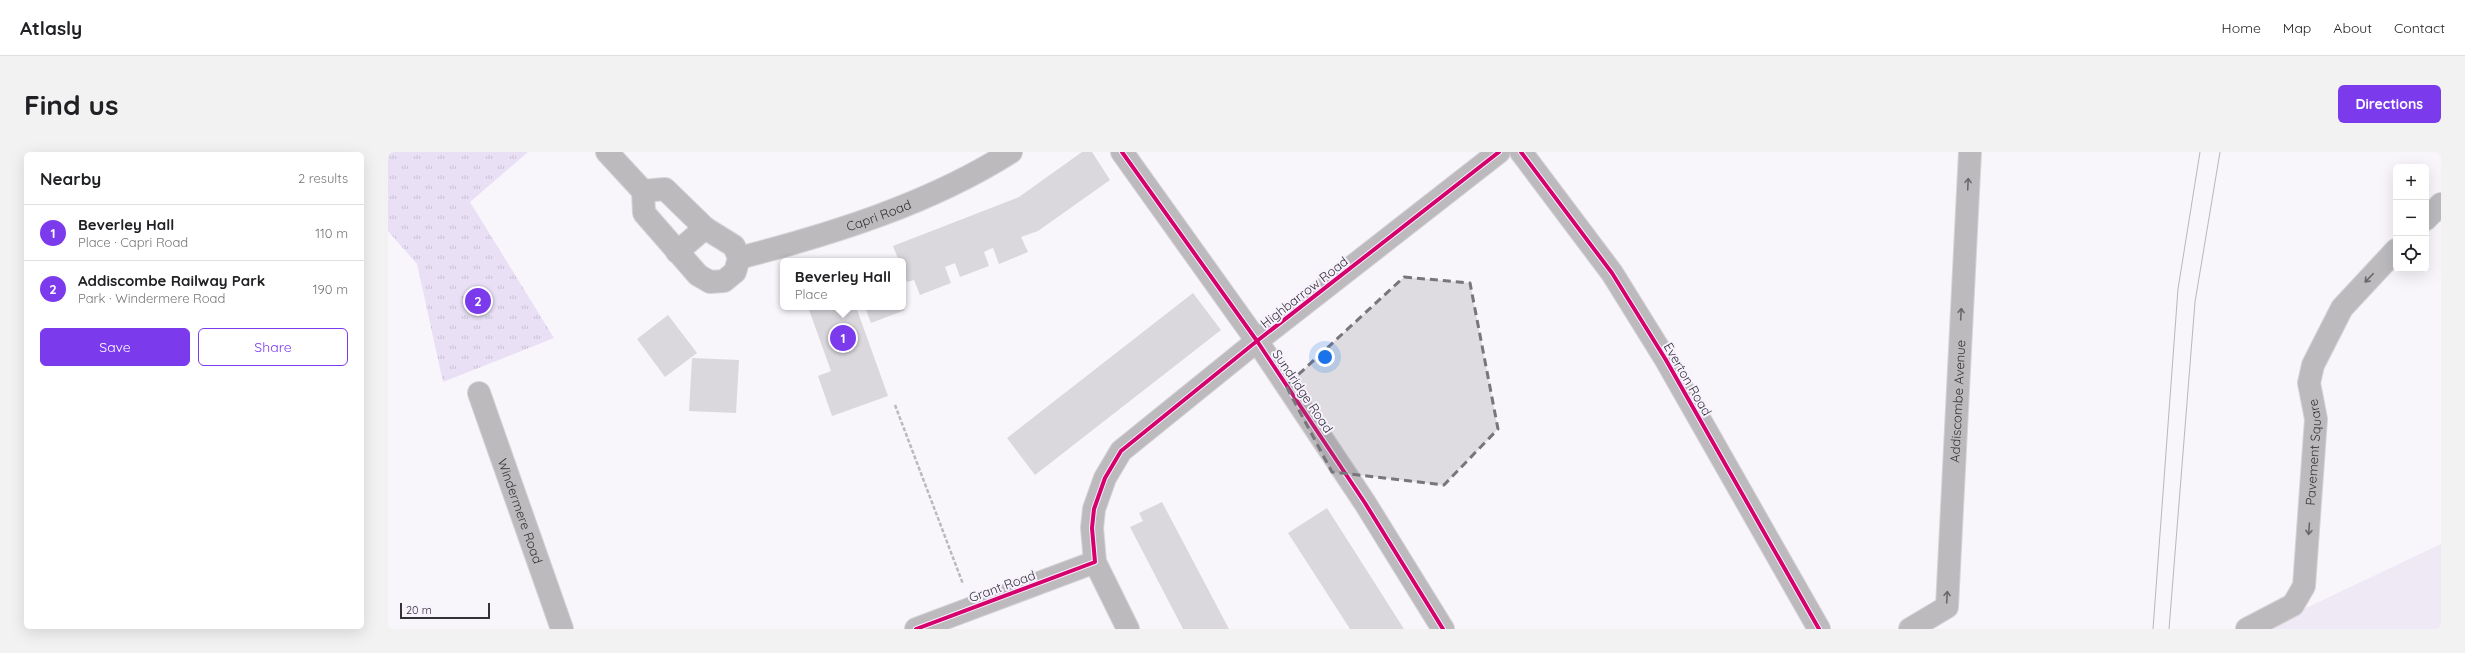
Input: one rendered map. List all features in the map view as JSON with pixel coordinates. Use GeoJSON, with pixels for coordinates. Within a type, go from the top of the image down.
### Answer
{"type":"FeatureCollection","features":[{"type":"Feature","properties":{"kind":"street"},"geometry":{"type":"LineString","coordinates":[[607,152],[643,191],[644,213],[698,275],[710,282],[724,281],[735,272],[739,258],[734,246],[705,228],[665,189],[643,191]]}},
{"type":"Feature","properties":{"kind":"street","name":"Capri Road"},"geometry":{"type":"LineString","coordinates":[[739,258],[806,241],[916,200],[981,171],[1011,152]]}},
{"type":"Feature","properties":{"kind":"street","name":"Sundridge Road"},"geometry":{"type":"LineString","coordinates":[[1122,152],[1257,341],[1365,503],[1443,629]]}},
{"type":"Feature","properties":{"kind":"street","name":"Highbarrow Road"},"geometry":{"type":"LineString","coordinates":[[1095,562],[1092,528],[1094,509],[1105,478],[1121,451],[1257,341],[1500,152]]}},
{"type":"Feature","properties":{"kind":"street","name":"Everton Road"},"geometry":{"type":"LineString","coordinates":[[1521,152],[1612,274],[1666,360],[1819,629]]}},
{"type":"Feature","properties":{"kind":"street","name":"Addiscombe Avenue"},"geometry":{"type":"LineString","coordinates":[[1910,629],[1947,607],[1970,152]]}},
{"type":"Feature","properties":{"kind":"street"},"geometry":{"type":"LineString","coordinates":[[2429,216],[2441,204]]}},
{"type":"Feature","properties":{"kind":"street"},"geometry":{"type":"LineString","coordinates":[[677,252],[705,228]]}},
{"type":"Feature","properties":{"kind":"street","name":"Pavement Square"},"geometry":{"type":"LineString","coordinates":[[2247,629],[2293,605],[2304,586],[2307,570],[2316,419],[2310,393],[2310,374],[2342,308],[2393,253]]}},
{"type":"Feature","properties":{"kind":"street","name":"Windermere Road"},"geometry":{"type":"LineString","coordinates":[[479,393],[562,629]]}},
{"type":"Feature","properties":{"kind":"street"},"geometry":{"type":"LineString","coordinates":[[1095,562],[1128,629]]}},
{"type":"Feature","properties":{"kind":"street","name":"Grant Road"},"geometry":{"type":"LineString","coordinates":[[916,629],[1095,562]]}},
{"type":"Feature","properties":{"kind":"path"},"geometry":{"type":"LineString","coordinates":[[895,405],[972,608]]}},
{"type":"Feature","properties":{"kind":"highlighted area"},"geometry":{"type":"Polygon","coordinates":[[[1404,277],[1470,283],[1498,429],[1444,485],[1332,472],[1286,386],[1404,277]]]}},
{"type":"Feature","properties":{"kind":"shaded area"},"geometry":{"type":"Polygon","coordinates":[[[2441,544],[2441,629],[2266,629],[2287,617],[2441,544]]]}},
{"type":"Feature","properties":{"kind":"green space"},"geometry":{"type":"Polygon","coordinates":[[[388,152],[528,152],[470,202],[554,338],[443,382],[417,264],[388,231],[388,152]]]}},
{"type":"Feature","properties":{"kind":"building"},"geometry":{"type":"Polygon","coordinates":[[[1082,152],[1092,152],[1110,180],[1038,231],[1021,237],[1028,252],[999,264],[993,248],[990,249],[984,252],[989,266],[960,277],[955,263],[945,267],[951,283],[920,295],[914,280],[907,282],[906,258],[898,258],[893,246],[1019,197],[1082,152]]]}},
{"type":"Feature","properties":{"kind":"building"},"geometry":{"type":"Polygon","coordinates":[[[1193,293],[1221,330],[1035,475],[1007,438],[1193,293]]]}},
{"type":"Feature","properties":{"kind":"building"},"geometry":{"type":"Polygon","coordinates":[[[809,310],[857,310],[888,396],[832,416],[818,376],[831,371],[809,310]]]}},
{"type":"Feature","properties":{"kind":"building"},"geometry":{"type":"Polygon","coordinates":[[[866,310],[905,310],[871,323],[866,310]]]}},
{"type":"Feature","properties":{"kind":"building"},"geometry":{"type":"Polygon","coordinates":[[[668,315],[697,353],[665,377],[637,339],[668,315]]]}},
{"type":"Feature","properties":{"kind":"building"},"geometry":{"type":"Polygon","coordinates":[[[692,358],[739,360],[736,413],[689,411],[692,358]]]}},
{"type":"Feature","properties":{"kind":"building"},"geometry":{"type":"Polygon","coordinates":[[[1162,502],[1229,629],[1183,629],[1130,527],[1143,521],[1139,513],[1162,502]]]}},
{"type":"Feature","properties":{"kind":"building"},"geometry":{"type":"Polygon","coordinates":[[[1327,508],[1404,629],[1350,629],[1288,533],[1327,508]]]}},
{"type":"Feature","properties":{"kind":"tram line"},"geometry":{"type":"LineString","coordinates":[[2153,629],[2178,289],[2200,152]]}},
{"type":"Feature","properties":{"kind":"tram line"},"geometry":{"type":"LineString","coordinates":[[2169,629],[2195,302],[2220,152]]}},
{"type":"Feature","properties":{"kind":"cycle path"},"geometry":{"type":"LineString","coordinates":[[1122,152],[1257,341],[1365,503],[1443,629]]}},
{"type":"Feature","properties":{"kind":"cycle path"},"geometry":{"type":"LineString","coordinates":[[916,629],[1095,562],[1092,528],[1094,509],[1105,478],[1121,451],[1257,341],[1499,152]]}},
{"type":"Feature","properties":{"kind":"cycle path"},"geometry":{"type":"LineString","coordinates":[[1521,152],[1612,273],[1666,360],[1819,629]]}},
{"type":"Feature","properties":{"kind":"place","name":"Addiscombe Railway Park"},"geometry":{"type":"Point","coordinates":[478,301]}},
{"type":"Feature","properties":{"kind":"place","name":"Beverley Hall"},"geometry":{"type":"Point","coordinates":[843,338]}}]}
